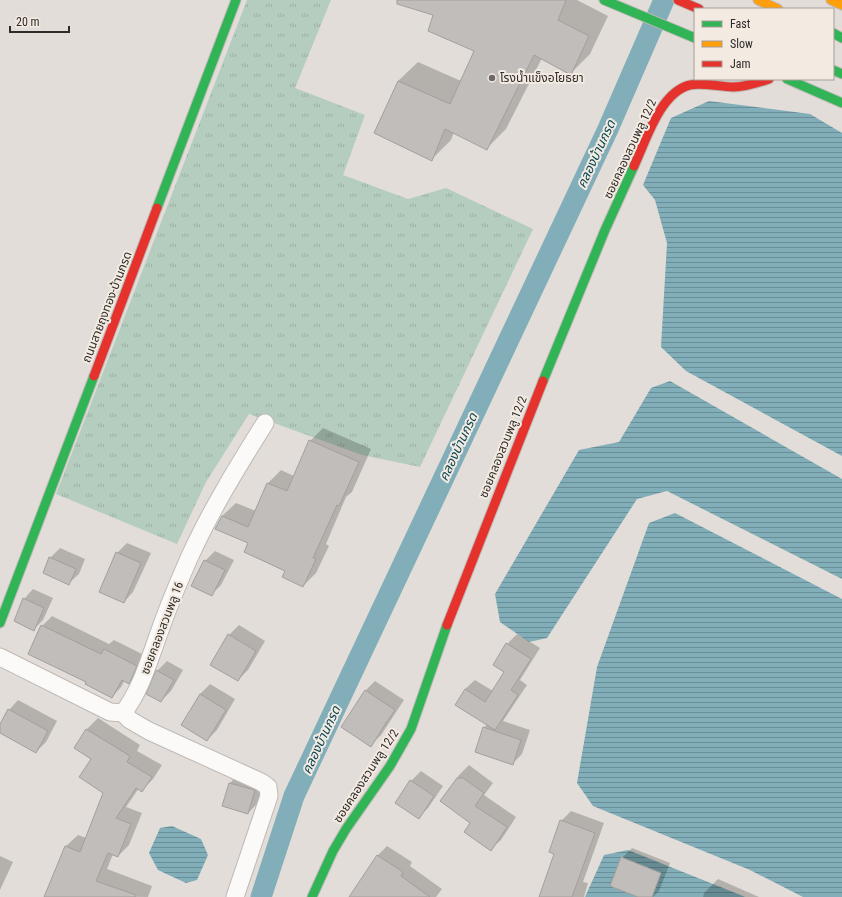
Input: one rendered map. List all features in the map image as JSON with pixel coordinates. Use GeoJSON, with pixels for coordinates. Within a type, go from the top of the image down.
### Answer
{"type":"FeatureCollection","features":[{"type":"Feature","properties":{"kind":"street","name":"ถนนสายถุงทอง-บ้านกรด"},"geometry":{"type":"LineString","coordinates":[[0,623],[236,0]]}},
{"type":"Feature","properties":{"kind":"street"},"geometry":{"type":"LineString","coordinates":[[604,0],[694,38]]}},
{"type":"Feature","properties":{"kind":"street"},"geometry":{"type":"LineString","coordinates":[[678,0],[697,8]]}},
{"type":"Feature","properties":{"kind":"street"},"geometry":{"type":"LineString","coordinates":[[758,0],[776,8]]}},
{"type":"Feature","properties":{"kind":"street"},"geometry":{"type":"LineString","coordinates":[[831,0],[842,5]]}},
{"type":"Feature","properties":{"kind":"street","name":"ซอยคลองสวนพลู 12/2"},"geometry":{"type":"LineString","coordinates":[[312,897],[336,845],[390,766],[411,729],[421,696],[468,571],[542,382],[605,230],[662,106],[670,96],[690,85],[734,86],[754,84],[766,80]]}},
{"type":"Feature","properties":{"kind":"street"},"geometry":{"type":"LineString","coordinates":[[789,80],[842,103]]}},
{"type":"Feature","properties":{"kind":"street","name":"ซอยคลองสวนพลู 16"},"geometry":{"type":"LineString","coordinates":[[123,713],[130,704],[140,683],[159,631],[191,555],[235,472],[265,423]]}},
{"type":"Feature","properties":{"kind":"street"},"geometry":{"type":"LineString","coordinates":[[0,657],[110,712],[123,713],[130,720],[149,731],[262,782],[268,787],[270,796],[235,897]]}},
{"type":"Feature","properties":{"kind":"green space"},"geometry":{"type":"Polygon","coordinates":[[[247,0],[331,0],[295,88],[365,115],[343,175],[408,199],[446,188],[533,229],[420,467],[362,455],[249,414],[206,482],[177,544],[56,494],[247,0]]]}},
{"type":"Feature","properties":{"kind":"water"},"geometry":{"type":"Polygon","coordinates":[[[709,101],[810,114],[842,133],[842,456],[686,371],[661,347],[667,243],[655,200],[643,185],[671,118],[709,101]]]}},
{"type":"Feature","properties":{"kind":"water"},"geometry":{"type":"Polygon","coordinates":[[[670,381],[842,479],[842,579],[667,491],[637,499],[547,638],[529,642],[500,622],[495,594],[579,450],[619,442],[651,388],[670,381]]]}},
{"type":"Feature","properties":{"kind":"water"},"geometry":{"type":"Polygon","coordinates":[[[675,513],[842,599],[842,897],[803,897],[750,870],[593,806],[577,783],[597,667],[649,523],[675,513]]]}},
{"type":"Feature","properties":{"kind":"water"},"geometry":{"type":"Polygon","coordinates":[[[172,826],[201,839],[208,855],[197,880],[186,883],[158,870],[149,853],[160,828],[172,826]]]}},
{"type":"Feature","properties":{"kind":"water"},"geometry":{"type":"Polygon","coordinates":[[[628,850],[745,897],[585,897],[604,855],[628,850]]]}},
{"type":"Feature","properties":{"kind":"building","name":"โรงน้ำแข็งอโยธยา"},"geometry":{"type":"Polygon","coordinates":[[[397,0],[566,0],[558,20],[589,36],[571,75],[534,55],[487,150],[445,129],[432,161],[374,133],[398,81],[450,104],[474,51],[428,31],[433,15],[397,4],[397,0]]]}},
{"type":"Feature","properties":{"kind":"building"},"geometry":{"type":"Polygon","coordinates":[[[309,440],[359,462],[339,506],[337,505],[313,558],[316,559],[303,587],[282,577],[285,571],[244,552],[248,543],[215,529],[222,516],[248,527],[267,483],[287,491],[309,440]]]}},
{"type":"Feature","properties":{"kind":"building"},"geometry":{"type":"Polygon","coordinates":[[[116,552],[141,563],[124,603],[99,592],[116,552]]]}},
{"type":"Feature","properties":{"kind":"building"},"geometry":{"type":"Polygon","coordinates":[[[49,557],[76,569],[69,585],[43,573],[49,557]]]}},
{"type":"Feature","properties":{"kind":"building"},"geometry":{"type":"Polygon","coordinates":[[[204,560],[225,570],[212,596],[191,586],[204,560]]]}},
{"type":"Feature","properties":{"kind":"building"},"geometry":{"type":"Polygon","coordinates":[[[23,598],[44,608],[34,631],[14,621],[23,598]]]}},
{"type":"Feature","properties":{"kind":"building"},"geometry":{"type":"Polygon","coordinates":[[[41,625],[101,654],[104,649],[137,666],[129,684],[122,680],[112,698],[85,684],[86,682],[28,654],[41,625]]]}},
{"type":"Feature","properties":{"kind":"building"},"geometry":{"type":"Polygon","coordinates":[[[228,634],[256,651],[238,681],[210,665],[228,634]]]}},
{"type":"Feature","properties":{"kind":"building"},"geometry":{"type":"Polygon","coordinates":[[[506,643],[531,659],[511,690],[518,695],[495,730],[455,705],[465,689],[485,702],[504,672],[493,665],[506,643]]]}},
{"type":"Feature","properties":{"kind":"building"},"geometry":{"type":"Polygon","coordinates":[[[156,670],[174,680],[161,702],[146,694],[156,670]]]}},
{"type":"Feature","properties":{"kind":"building"},"geometry":{"type":"Polygon","coordinates":[[[365,690],[395,710],[371,747],[341,727],[365,690]]]}},
{"type":"Feature","properties":{"kind":"building"},"geometry":{"type":"Polygon","coordinates":[[[200,694],[226,710],[207,741],[181,725],[200,694]]]}},
{"type":"Feature","properties":{"kind":"building"},"geometry":{"type":"Polygon","coordinates":[[[8,709],[48,731],[36,753],[0,733],[0,724],[8,709]]]}},
{"type":"Feature","properties":{"kind":"building"},"geometry":{"type":"Polygon","coordinates":[[[483,727],[521,740],[513,765],[475,752],[483,727]]]}},
{"type":"Feature","properties":{"kind":"building"},"geometry":{"type":"Polygon","coordinates":[[[86,729],[130,756],[127,762],[152,777],[142,792],[136,788],[116,818],[131,824],[118,857],[108,853],[96,881],[136,895],[135,897],[44,897],[65,846],[80,852],[103,793],[79,777],[91,759],[74,748],[86,729]]]}},
{"type":"Feature","properties":{"kind":"building"},"geometry":{"type":"Polygon","coordinates":[[[457,778],[463,778],[484,793],[475,806],[507,827],[491,851],[464,832],[470,823],[440,801],[457,778]]]}},
{"type":"Feature","properties":{"kind":"building"},"geometry":{"type":"Polygon","coordinates":[[[410,780],[434,796],[419,819],[395,803],[410,780]]]}},
{"type":"Feature","properties":{"kind":"building"},"geometry":{"type":"Polygon","coordinates":[[[229,783],[255,790],[248,814],[222,806],[229,783]]]}},
{"type":"Feature","properties":{"kind":"building"},"geometry":{"type":"Polygon","coordinates":[[[560,820],[595,833],[572,897],[539,897],[554,854],[549,852],[560,820]]]}},
{"type":"Feature","properties":{"kind":"building"},"geometry":{"type":"Polygon","coordinates":[[[377,855],[403,872],[401,876],[430,897],[349,897],[377,855]]]}},
{"type":"Feature","properties":{"kind":"building"},"geometry":{"type":"Polygon","coordinates":[[[621,857],[661,873],[652,897],[638,897],[610,886],[621,857]]]}},
{"type":"Feature","properties":{"kind":"waterway","name":"คลองบ้านกรด"},"geometry":{"type":"LineString","coordinates":[[261,897],[294,796],[608,129],[664,0]]}},
{"type":"Feature","properties":{"kind":"traffic: fast"},"geometry":{"type":"LineString","coordinates":[[157,208],[236,0]]}},
{"type":"Feature","properties":{"kind":"traffic: fast"},"geometry":{"type":"LineString","coordinates":[[604,0],[694,38]]}},
{"type":"Feature","properties":{"kind":"traffic: fast"},"geometry":{"type":"LineString","coordinates":[[834,34],[842,38]]}},
{"type":"Feature","properties":{"kind":"traffic: fast"},"geometry":{"type":"LineString","coordinates":[[834,70],[842,74]]}},
{"type":"Feature","properties":{"kind":"traffic: fast"},"geometry":{"type":"LineString","coordinates":[[789,80],[842,103]]}},
{"type":"Feature","properties":{"kind":"traffic: fast"},"geometry":{"type":"LineString","coordinates":[[543,381],[605,230],[634,166]]}},
{"type":"Feature","properties":{"kind":"traffic: fast"},"geometry":{"type":"LineString","coordinates":[[0,623],[94,376]]}},
{"type":"Feature","properties":{"kind":"traffic: fast"},"geometry":{"type":"LineString","coordinates":[[312,897],[333,851],[346,829],[390,766],[411,729],[447,625]]}},
{"type":"Feature","properties":{"kind":"traffic: slow"},"geometry":{"type":"LineString","coordinates":[[758,0],[776,8]]}},
{"type":"Feature","properties":{"kind":"traffic: slow"},"geometry":{"type":"LineString","coordinates":[[831,0],[842,5]]}},
{"type":"Feature","properties":{"kind":"traffic: jam"},"geometry":{"type":"LineString","coordinates":[[678,0],[697,8]]}},
{"type":"Feature","properties":{"kind":"traffic: jam"},"geometry":{"type":"LineString","coordinates":[[634,166],[649,131],[662,107],[679,89],[695,84],[733,87],[766,80]]}},
{"type":"Feature","properties":{"kind":"traffic: jam"},"geometry":{"type":"LineString","coordinates":[[94,376],[157,208]]}},
{"type":"Feature","properties":{"kind":"traffic: jam"},"geometry":{"type":"LineString","coordinates":[[447,625],[543,381]]}},
{"type":"Feature","properties":{"kind":"place","name":"โรงน้ำแข็งอโยธยา"},"geometry":{"type":"Point","coordinates":[492,78]}}]}
